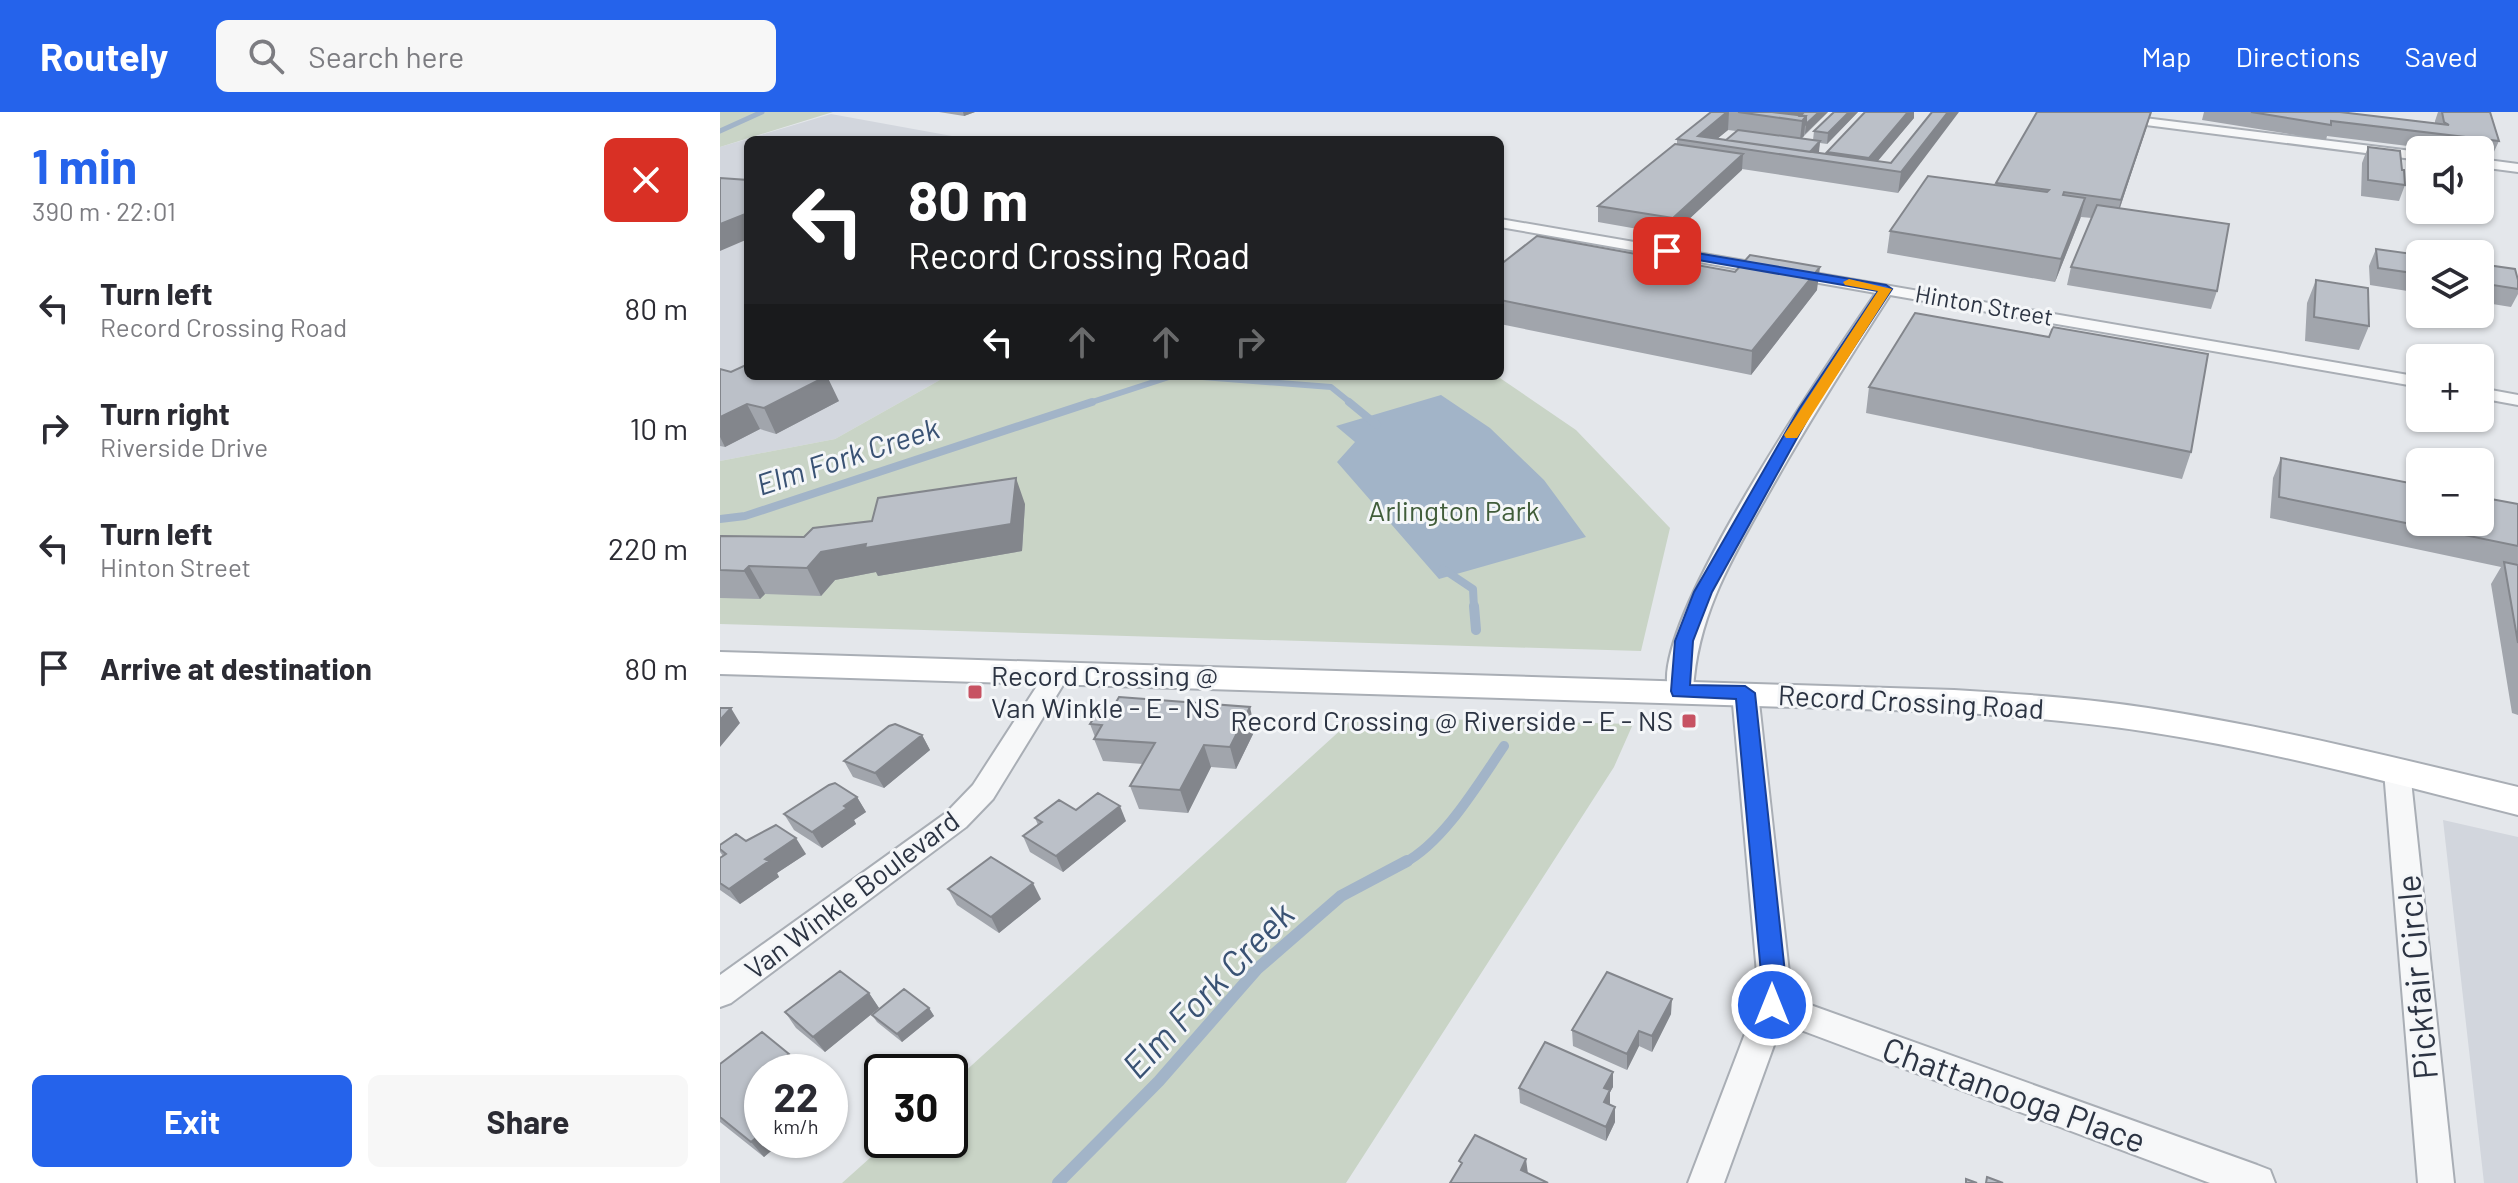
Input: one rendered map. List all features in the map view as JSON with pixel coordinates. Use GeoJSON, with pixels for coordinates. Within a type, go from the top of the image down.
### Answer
{"type":"FeatureCollection","features":[{"type":"Feature","properties":{"kind":"street"},"geometry":{"type":"LineString","coordinates":[[2068,112],[2133,116],[2406,154]]}},
{"type":"Feature","properties":{"kind":"street"},"geometry":{"type":"LineString","coordinates":[[2494,165],[2518,168]]}},
{"type":"Feature","properties":{"kind":"street","name":"Hinton Street"},"geometry":{"type":"LineString","coordinates":[[1504,224],[2406,380]]}},
{"type":"Feature","properties":{"kind":"street"},"geometry":{"type":"LineString","coordinates":[[1680,691],[1684,641],[1703,592],[1806,409],[1886,289]]}},
{"type":"Feature","properties":{"kind":"street"},"geometry":{"type":"LineString","coordinates":[[2494,396],[2518,400]]}},
{"type":"Feature","properties":{"kind":"street","name":"Record Crossing Road"},"geometry":{"type":"LineString","coordinates":[[720,663],[1954,701],[2147,720],[2397,771],[2518,801]]}},
{"type":"Feature","properties":{"kind":"street","name":"Van Winkle Boulevard"},"geometry":{"type":"LineString","coordinates":[[720,993],[956,820],[983,792],[1059,672]]}},
{"type":"Feature","properties":{"kind":"street"},"geometry":{"type":"LineString","coordinates":[[1706,1183],[1772,1005],[1773,973],[1745,693]]}},
{"type":"Feature","properties":{"kind":"street","name":"Pickfair Circle"},"geometry":{"type":"LineString","coordinates":[[2397,771],[2436,1183]]}},
{"type":"Feature","properties":{"kind":"street","name":"Chattanooga Place"},"geometry":{"type":"LineString","coordinates":[[1772,1005],[2257,1183]]}},
{"type":"Feature","properties":{"kind":"shaded area"},"geometry":{"type":"Polygon","coordinates":[[[831,114],[952,136],[757,136],[831,114]]]}},
{"type":"Feature","properties":{"kind":"shaded area"},"geometry":{"type":"Polygon","coordinates":[[[744,140],[744,380],[940,380],[835,439],[720,461],[720,147],[744,140]]]}},
{"type":"Feature","properties":{"kind":"shaded area"},"geometry":{"type":"Polygon","coordinates":[[[2443,820],[2518,837],[2518,1183],[2484,1183],[2443,820]]]}},
{"type":"Feature","properties":{"kind":"green space"},"geometry":{"type":"Polygon","coordinates":[[[720,112],[833,112],[756,136],[744,136],[744,140],[720,147],[720,112]]]}},
{"type":"Feature","properties":{"kind":"green space","name":"Arlington Park"},"geometry":{"type":"Polygon","coordinates":[[[940,380],[1503,380],[1576,430],[1670,528],[1641,651],[720,624],[720,461],[835,439],[940,380]]]}},
{"type":"Feature","properties":{"kind":"green space"},"geometry":{"type":"Polygon","coordinates":[[[1355,717],[1633,724],[1614,767],[1346,1183],[842,1183],[870,1158],[968,1158],[968,1069],[1355,717]]]}},
{"type":"Feature","properties":{"kind":"water"},"geometry":{"type":"Polygon","coordinates":[[[1441,395],[1490,428],[1544,480],[1586,537],[1439,579],[1337,462],[1355,442],[1336,426],[1441,395]]]}},
{"type":"Feature","properties":{"kind":"building"},"geometry":{"type":"Polygon","coordinates":[[[1711,112],[1727,112],[1698,136],[1891,163],[1932,112],[1948,112],[1901,172],[1677,139],[1711,112]]]}},
{"type":"Feature","properties":{"kind":"building"},"geometry":{"type":"Polygon","coordinates":[[[1738,112],[1772,112],[1806,116],[1802,121],[1738,112]]]}},
{"type":"Feature","properties":{"kind":"building"},"geometry":{"type":"Polygon","coordinates":[[[1804,112],[1819,112],[1806,124],[1806,116],[1800,116],[1804,112]]]}},
{"type":"Feature","properties":{"kind":"building"},"geometry":{"type":"Polygon","coordinates":[[[1834,112],[1849,112],[1828,133],[1814,131],[1834,112]]]}},
{"type":"Feature","properties":{"kind":"building"},"geometry":{"type":"Polygon","coordinates":[[[1865,112],[1908,112],[1869,158],[1827,152],[1865,112]]]}},
{"type":"Feature","properties":{"kind":"building"},"geometry":{"type":"Polygon","coordinates":[[[2037,112],[2151,112],[2121,200],[2064,192],[2063,195],[2085,198],[2061,259],[1890,231],[1928,176],[2047,192],[2049,190],[1996,183],[2037,112]]]}},
{"type":"Feature","properties":{"kind":"building"},"geometry":{"type":"Polygon","coordinates":[[[2251,112],[2340,112],[2449,125],[2444,122],[2442,112],[2490,112],[2499,141],[2494,140],[2494,136],[2457,136],[2331,121],[2331,125],[2251,112]]]}},
{"type":"Feature","properties":{"kind":"building"},"geometry":{"type":"Polygon","coordinates":[[[1738,130],[1820,141],[1810,152],[1726,140],[1738,130]]]}},
{"type":"Feature","properties":{"kind":"building"},"geometry":{"type":"Polygon","coordinates":[[[1675,144],[1743,154],[1673,218],[1598,206],[1675,144]]]}},
{"type":"Feature","properties":{"kind":"building"},"geometry":{"type":"Polygon","coordinates":[[[2368,147],[2400,151],[2405,185],[2368,180],[2368,147]]]}},
{"type":"Feature","properties":{"kind":"building"},"geometry":{"type":"Polygon","coordinates":[[[720,178],[744,180],[744,215],[720,224],[720,178]]]}},
{"type":"Feature","properties":{"kind":"building"},"geometry":{"type":"Polygon","coordinates":[[[2097,205],[2229,224],[2217,291],[2071,267],[2097,205]]]}},
{"type":"Feature","properties":{"kind":"building"},"geometry":{"type":"Polygon","coordinates":[[[1537,236],[1735,272],[1750,255],[1820,267],[1752,351],[1504,301],[1504,262],[1537,236]]]}},
{"type":"Feature","properties":{"kind":"building"},"geometry":{"type":"Polygon","coordinates":[[[2376,249],[2406,253],[2406,272],[2378,268],[2376,249]]]}},
{"type":"Feature","properties":{"kind":"building"},"geometry":{"type":"Polygon","coordinates":[[[2494,266],[2515,269],[2518,289],[2494,285],[2494,266]]]}},
{"type":"Feature","properties":{"kind":"building"},"geometry":{"type":"Polygon","coordinates":[[[2316,280],[2368,288],[2369,326],[2314,317],[2316,280]]]}},
{"type":"Feature","properties":{"kind":"building"},"geometry":{"type":"Polygon","coordinates":[[[1915,313],[2049,337],[2053,327],[2208,354],[2191,452],[1869,387],[1915,313]]]}},
{"type":"Feature","properties":{"kind":"building"},"geometry":{"type":"Polygon","coordinates":[[[744,366],[744,380],[819,380],[764,408],[747,404],[720,417],[720,369],[731,372],[744,366]]]}},
{"type":"Feature","properties":{"kind":"building"},"geometry":{"type":"Polygon","coordinates":[[[2281,458],[2406,482],[2406,523],[2279,497],[2281,458]]]}},
{"type":"Feature","properties":{"kind":"building"},"geometry":{"type":"Polygon","coordinates":[[[1016,478],[1011,524],[865,548],[866,544],[821,552],[807,568],[749,566],[744,571],[720,570],[720,536],[804,537],[813,528],[872,521],[878,498],[1016,478]]]}},
{"type":"Feature","properties":{"kind":"building"},"geometry":{"type":"Polygon","coordinates":[[[2494,500],[2518,504],[2518,546],[2469,536],[2494,536],[2494,500]]]}},
{"type":"Feature","properties":{"kind":"building"},"geometry":{"type":"Polygon","coordinates":[[[2504,562],[2518,565],[2518,643],[2504,562]]]}},
{"type":"Feature","properties":{"kind":"building"},"geometry":{"type":"Polygon","coordinates":[[[1119,697],[1250,707],[1230,747],[1204,745],[1180,790],[1130,786],[1155,743],[1094,739],[1102,725],[1090,724],[1099,710],[1111,711],[1119,697]]]}},
{"type":"Feature","properties":{"kind":"building"},"geometry":{"type":"Polygon","coordinates":[[[720,708],[731,708],[720,720],[720,708]]]}},
{"type":"Feature","properties":{"kind":"building"},"geometry":{"type":"Polygon","coordinates":[[[895,724],[922,735],[875,773],[844,761],[889,726],[895,724]]]}},
{"type":"Feature","properties":{"kind":"building"},"geometry":{"type":"Polygon","coordinates":[[[835,783],[857,797],[844,806],[847,808],[812,832],[784,814],[829,785],[835,783]]]}},
{"type":"Feature","properties":{"kind":"building"},"geometry":{"type":"Polygon","coordinates":[[[1098,793],[1120,806],[1056,856],[1023,836],[1042,822],[1035,818],[1059,800],[1076,810],[1098,793]]]}},
{"type":"Feature","properties":{"kind":"building"},"geometry":{"type":"Polygon","coordinates":[[[776,825],[796,838],[729,889],[720,883],[720,858],[726,854],[720,845],[736,834],[746,841],[776,825]]]}},
{"type":"Feature","properties":{"kind":"building"},"geometry":{"type":"Polygon","coordinates":[[[991,857],[1033,883],[991,917],[948,889],[991,857]]]}},
{"type":"Feature","properties":{"kind":"building"},"geometry":{"type":"Polygon","coordinates":[[[840,971],[869,993],[813,1037],[785,1012],[840,971]]]}},
{"type":"Feature","properties":{"kind":"building"},"geometry":{"type":"Polygon","coordinates":[[[1607,972],[1672,999],[1652,1036],[1639,1031],[1627,1054],[1572,1030],[1607,972]]]}},
{"type":"Feature","properties":{"kind":"building"},"geometry":{"type":"Polygon","coordinates":[[[904,989],[929,1008],[897,1034],[872,1015],[904,989]]]}},
{"type":"Feature","properties":{"kind":"building"},"geometry":{"type":"Polygon","coordinates":[[[762,1032],[789,1054],[744,1054],[744,1136],[720,1117],[720,1064],[762,1032]]]}},
{"type":"Feature","properties":{"kind":"building"},"geometry":{"type":"Polygon","coordinates":[[[1545,1042],[1613,1072],[1604,1088],[1610,1090],[1604,1102],[1615,1107],[1606,1127],[1519,1088],[1545,1042]]]}},
{"type":"Feature","properties":{"kind":"building"},"geometry":{"type":"Polygon","coordinates":[[[1475,1135],[1526,1159],[1521,1170],[1548,1183],[1450,1183],[1475,1135]]]}},
{"type":"Feature","properties":{"kind":"building"},"geometry":{"type":"Polygon","coordinates":[[[1987,1177],[2003,1183],[1986,1183],[1987,1177]]]}},
{"type":"Feature","properties":{"kind":"waterway","name":"Elm Fork Creek"},"geometry":{"type":"LineString","coordinates":[[720,131],[762,112]]}},
{"type":"Feature","properties":{"kind":"waterway","name":"Elm Fork Creek"},"geometry":{"type":"LineString","coordinates":[[1086,404],[1160,380]]}},
{"type":"Feature","properties":{"kind":"waterway","name":"Elm Fork Creek"},"geometry":{"type":"LineString","coordinates":[[1241,380],[1331,387],[1352,404]]}},
{"type":"Feature","properties":{"kind":"waterway","name":"Elm Fork Creek"},"geometry":{"type":"LineString","coordinates":[[720,519],[745,516],[1092,402]]}},
{"type":"Feature","properties":{"kind":"waterway","name":"Elm Fork Creek"},"geometry":{"type":"LineString","coordinates":[[1349,402],[1377,425]]}},
{"type":"Feature","properties":{"kind":"waterway","name":"Elm Fork Creek"},"geometry":{"type":"LineString","coordinates":[[1443,569],[1473,589],[1474,608]]}},
{"type":"Feature","properties":{"kind":"waterway","name":"Elm Fork Creek"},"geometry":{"type":"LineString","coordinates":[[1474,606],[1476,630]]}},
{"type":"Feature","properties":{"kind":"waterway","name":"Elm Fork Creek"},"geometry":{"type":"LineString","coordinates":[[1404,863],[1419,854],[1446,827],[1504,746]]}},
{"type":"Feature","properties":{"kind":"waterway","name":"Elm Fork Creek"},"geometry":{"type":"LineString","coordinates":[[1058,1183],[1159,1081],[1257,969],[1341,896],[1407,861]]}},
{"type":"Feature","properties":{"kind":"slow traffic"},"geometry":{"type":"LineString","coordinates":[[1791,435],[1886,289],[1849,282]]}},
{"type":"Feature","properties":{"kind":"place","name":"Record Crossing @ Van Winkle - E - NS"},"geometry":{"type":"Point","coordinates":[975,692]}},
{"type":"Feature","properties":{"kind":"place","name":"Record Crossing @ Riverside - E - NS"},"geometry":{"type":"Point","coordinates":[1689,721]}},
{"type":"Feature","properties":{"kind":"route"},"geometry":{"type":"LineString","coordinates":[[1667,251],[1886,289],[1806,409],[1703,592],[1684,641],[1680,691],[1745,693],[1773,973],[1772,1005]]}}]}
